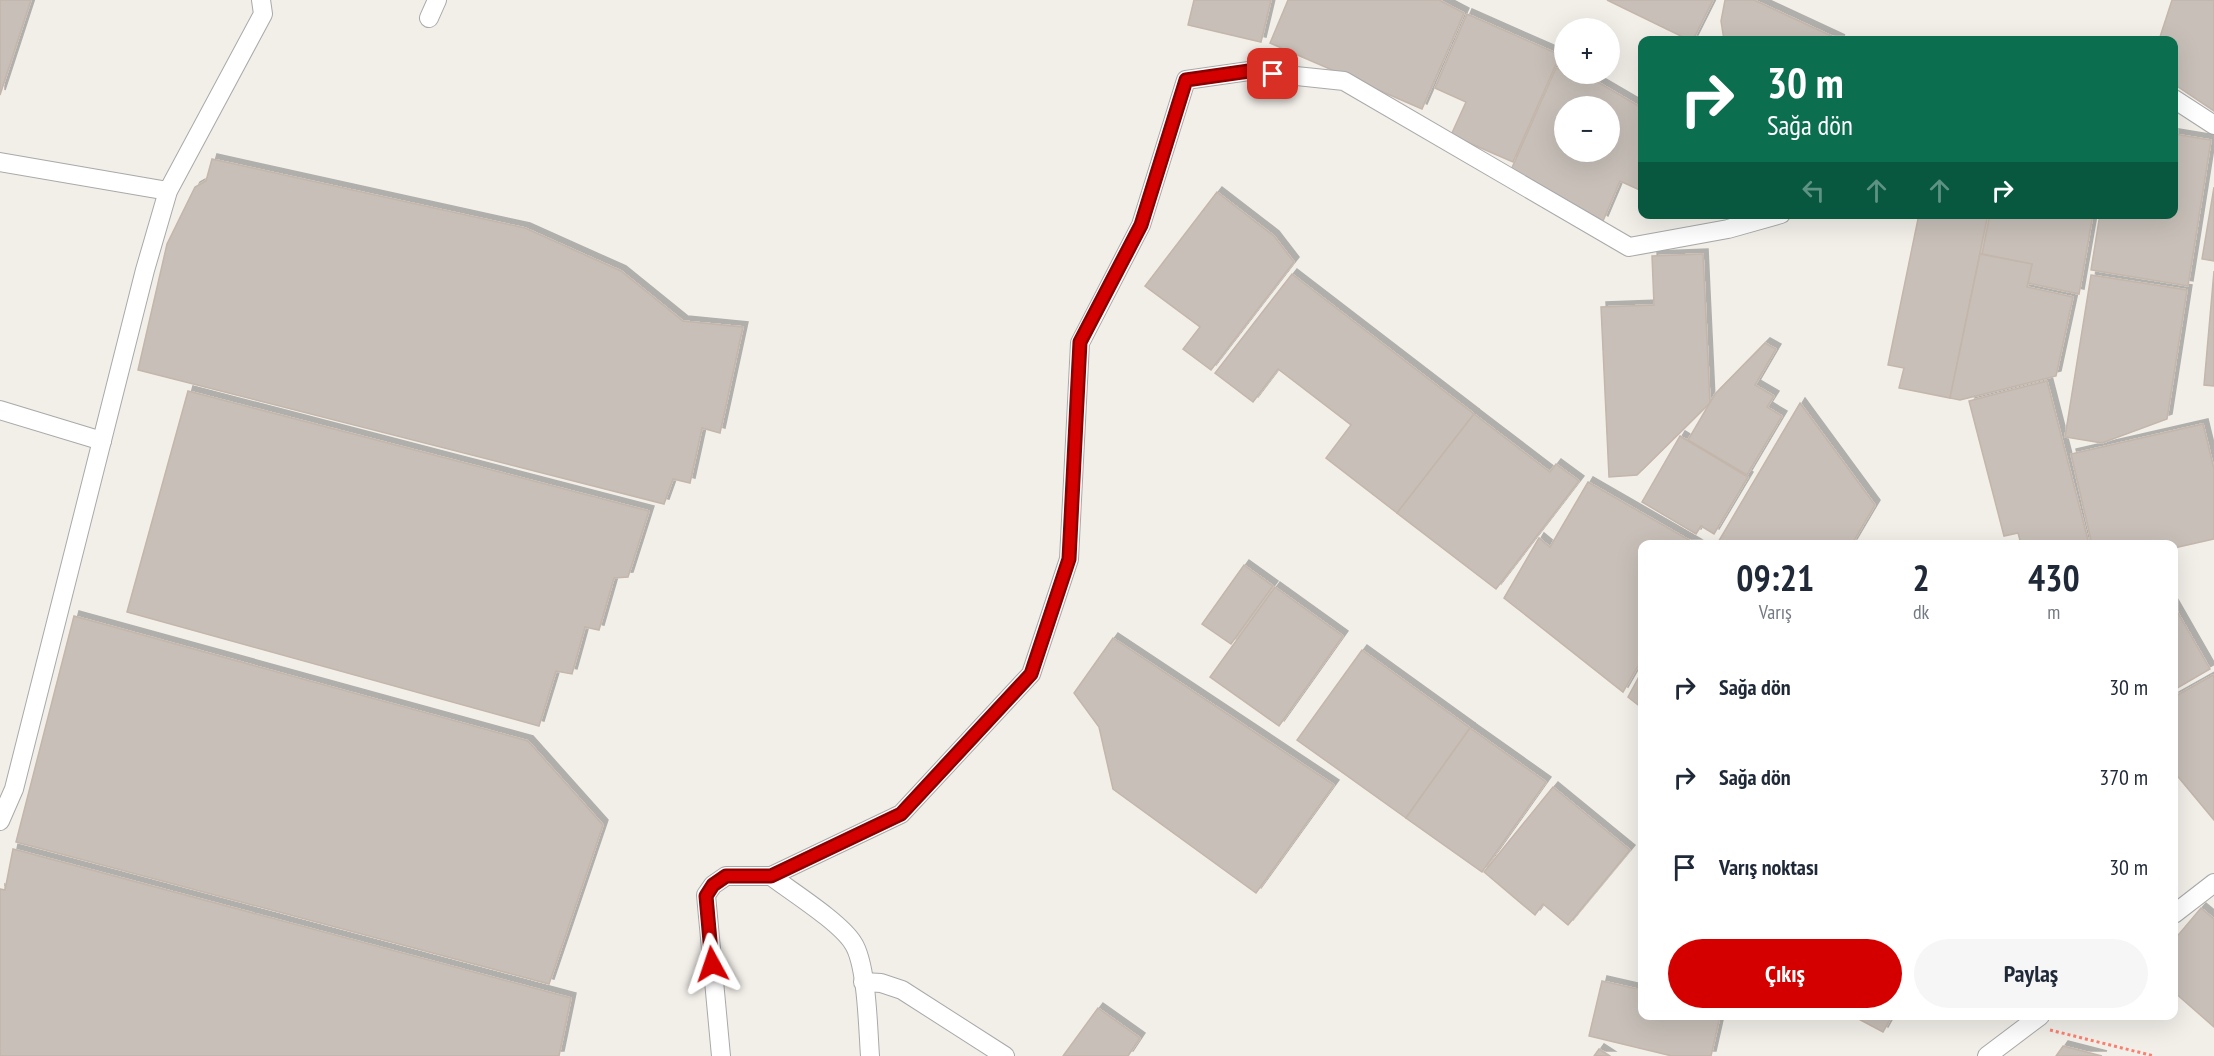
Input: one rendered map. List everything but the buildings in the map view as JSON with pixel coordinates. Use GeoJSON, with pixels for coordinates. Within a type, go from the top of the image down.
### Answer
{"type":"FeatureCollection","features":[{"type":"Feature","properties":{"kind":"street"},"geometry":{"type":"LineString","coordinates":[[0,821],[14,789],[145,270],[168,191],[263,14],[261,0]]}},
{"type":"Feature","properties":{"kind":"street"},"geometry":{"type":"LineString","coordinates":[[429,18],[437,0]]}},
{"type":"Feature","properties":{"kind":"street"},"geometry":{"type":"LineString","coordinates":[[721,1056],[706,896],[713,885],[726,876],[771,876],[901,814],[1031,674],[1069,559],[1080,342],[1141,225],[1186,80],[1249,71],[1344,81],[1629,247],[1728,229],[1763,219]]}},
{"type":"Feature","properties":{"kind":"street"},"geometry":{"type":"LineString","coordinates":[[2178,102],[2214,125]]}},
{"type":"Feature","properties":{"kind":"street"},"geometry":{"type":"LineString","coordinates":[[0,162],[168,191]]}},
{"type":"Feature","properties":{"kind":"street"},"geometry":{"type":"LineString","coordinates":[[0,410],[102,441]]}},
{"type":"Feature","properties":{"kind":"street"},"geometry":{"type":"LineString","coordinates":[[771,876],[847,934],[858,952],[870,1056]]}},
{"type":"Feature","properties":{"kind":"street"},"geometry":{"type":"LineString","coordinates":[[2178,911],[2214,883]]}},
{"type":"Feature","properties":{"kind":"street"},"geometry":{"type":"LineString","coordinates":[[863,982],[880,983],[902,990],[1005,1056]]}},
{"type":"Feature","properties":{"kind":"street"},"geometry":{"type":"LineString","coordinates":[[1987,1056],[2034,1020]]}},
{"type":"Feature","properties":{"kind":"path"},"geometry":{"type":"LineString","coordinates":[[2034,1020],[2154,1056]]}},
{"type":"Feature","properties":{"kind":"route"},"geometry":{"type":"LineString","coordinates":[[712,964],[706,896],[713,885],[726,876],[771,876],[901,814],[1031,674],[1069,559],[1080,342],[1141,225],[1186,80],[1249,71],[1273,74]]}}]}
